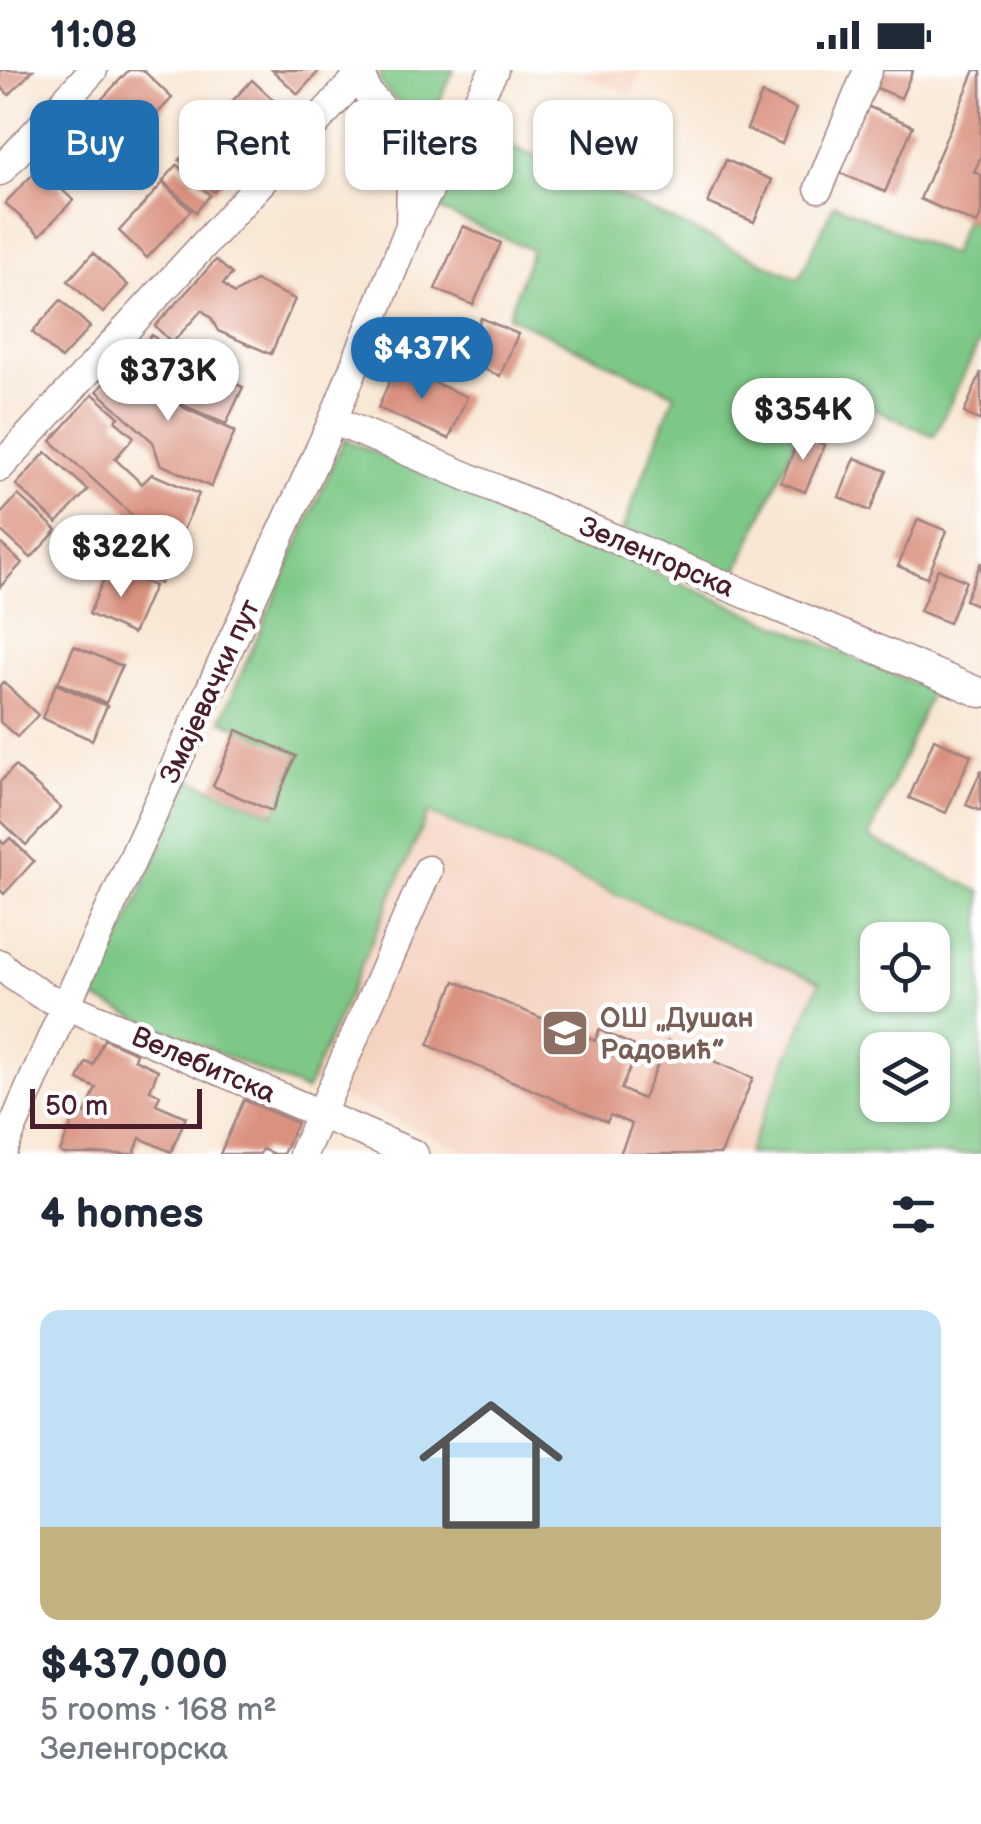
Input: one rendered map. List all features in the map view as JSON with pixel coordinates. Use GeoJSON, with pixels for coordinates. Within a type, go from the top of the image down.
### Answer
{"type":"FeatureCollection","features":[{"type":"Feature","properties":{"kind":"street"},"geometry":{"type":"LineString","coordinates":[[0,171],[93,70]]}},
{"type":"Feature","properties":{"kind":"street","name":"Змајевачки пут"},"geometry":{"type":"LineString","coordinates":[[1,1154],[333,420],[410,226],[494,70]]}},
{"type":"Feature","properties":{"kind":"street"},"geometry":{"type":"LineString","coordinates":[[819,188],[868,70]]}},
{"type":"Feature","properties":{"kind":"street"},"geometry":{"type":"LineString","coordinates":[[0,468],[363,72]]}},
{"type":"Feature","properties":{"kind":"street","name":"Змајевачки пут"},"geometry":{"type":"LineString","coordinates":[[363,72],[367,92],[396,124],[408,151],[410,226]]}},
{"type":"Feature","properties":{"kind":"street","name":"Зеленгорска"},"geometry":{"type":"LineString","coordinates":[[333,420],[981,693]]}},
{"type":"Feature","properties":{"kind":"street"},"geometry":{"type":"LineString","coordinates":[[303,1154],[428,870]]}},
{"type":"Feature","properties":{"kind":"street","name":"Велебитска"},"geometry":{"type":"LineString","coordinates":[[0,964],[42,995],[414,1154]]}},
{"type":"Feature","properties":{"kind":"shaded area"},"geometry":{"type":"Polygon","coordinates":[[[572,70],[642,70],[631,95],[572,70]]]}},
{"type":"Feature","properties":{"kind":"shaded area","name":"ОШ „Душан Радовић”"},"geometry":{"type":"Polygon","coordinates":[[[427,813],[820,982],[746,1154],[474,1154],[311,1084],[427,813]]]}},
{"type":"Feature","properties":{"kind":"green space"},"geometry":{"type":"Polygon","coordinates":[[[381,70],[454,70],[440,100],[396,100],[379,79],[381,70]]]}},
{"type":"Feature","properties":{"kind":"green space"},"geometry":{"type":"Polygon","coordinates":[[[513,147],[533,156],[533,190],[607,190],[799,279],[834,204],[951,255],[965,219],[981,225],[981,339],[934,436],[821,384],[735,576],[622,530],[675,394],[508,316],[532,250],[440,210],[449,190],[513,190],[513,147]]]}},
{"type":"Feature","properties":{"kind":"green space"},"geometry":{"type":"Polygon","coordinates":[[[344,439],[932,691],[869,838],[981,892],[981,1154],[747,1154],[820,982],[428,813],[306,1091],[95,999],[190,779],[274,814],[299,754],[221,720],[344,439]]]}},
{"type":"Feature","properties":{"kind":"building"},"geometry":{"type":"Polygon","coordinates":[[[0,70],[33,70],[9,95],[0,86],[0,70]]]}},
{"type":"Feature","properties":{"kind":"building"},"geometry":{"type":"Polygon","coordinates":[[[129,70],[143,70],[172,98],[159,112],[159,100],[101,100],[129,70]]]}},
{"type":"Feature","properties":{"kind":"building"},"geometry":{"type":"Polygon","coordinates":[[[272,70],[320,70],[298,94],[272,70]]]}},
{"type":"Feature","properties":{"kind":"building"},"geometry":{"type":"Polygon","coordinates":[[[879,70],[913,70],[901,98],[872,86],[879,70]]]}},
{"type":"Feature","properties":{"kind":"building"},"geometry":{"type":"Polygon","coordinates":[[[975,70],[981,70],[981,156],[974,172],[981,175],[981,214],[977,224],[920,199],[975,70]]]}},
{"type":"Feature","properties":{"kind":"building"},"geometry":{"type":"Polygon","coordinates":[[[252,80],[273,100],[233,100],[252,80]]]}},
{"type":"Feature","properties":{"kind":"building"},"geometry":{"type":"Polygon","coordinates":[[[762,94],[796,109],[782,144],[747,129],[762,94]]]}},
{"type":"Feature","properties":{"kind":"building"},"geometry":{"type":"Polygon","coordinates":[[[867,106],[913,126],[885,192],[838,172],[867,106]]]}},
{"type":"Feature","properties":{"kind":"building"},"geometry":{"type":"Polygon","coordinates":[[[726,160],[772,180],[754,222],[708,203],[726,160]]]}},
{"type":"Feature","properties":{"kind":"building"},"geometry":{"type":"Polygon","coordinates":[[[177,165],[179,190],[204,190],[210,195],[196,212],[163,181],[177,165]]]}},
{"type":"Feature","properties":{"kind":"building"},"geometry":{"type":"Polygon","coordinates":[[[30,177],[30,190],[62,190],[73,200],[40,235],[5,203],[30,177]]]}},
{"type":"Feature","properties":{"kind":"building"},"geometry":{"type":"Polygon","coordinates":[[[163,183],[191,210],[147,258],[119,231],[163,183]]]}},
{"type":"Feature","properties":{"kind":"building"},"geometry":{"type":"Polygon","coordinates":[[[463,226],[501,243],[473,305],[435,289],[463,226]]]}},
{"type":"Feature","properties":{"kind":"building"},"geometry":{"type":"Polygon","coordinates":[[[93,253],[128,285],[103,313],[68,281],[93,253]]]}},
{"type":"Feature","properties":{"kind":"building"},"geometry":{"type":"Polygon","coordinates":[[[216,260],[232,274],[223,284],[234,294],[256,281],[295,299],[271,354],[218,331],[202,310],[172,343],[155,326],[216,260]]]}},
{"type":"Feature","properties":{"kind":"building"},"geometry":{"type":"Polygon","coordinates":[[[61,300],[90,327],[61,359],[32,332],[61,300]]]}},
{"type":"Feature","properties":{"kind":"building"},"geometry":{"type":"Polygon","coordinates":[[[481,318],[518,334],[500,376],[463,360],[481,318]]]}},
{"type":"Feature","properties":{"kind":"building"},"geometry":{"type":"Polygon","coordinates":[[[152,335],[196,375],[201,369],[243,387],[226,424],[185,406],[132,357],[152,335]]]}},
{"type":"Feature","properties":{"kind":"building"},"geometry":{"type":"Polygon","coordinates":[[[128,357],[184,408],[235,431],[211,487],[160,464],[153,442],[97,391],[128,357]]]}},
{"type":"Feature","properties":{"kind":"building"},"geometry":{"type":"Polygon","coordinates":[[[396,366],[467,397],[449,439],[378,408],[396,366]]]}},
{"type":"Feature","properties":{"kind":"building"},"geometry":{"type":"Polygon","coordinates":[[[981,372],[981,421],[964,413],[981,372]]]}},
{"type":"Feature","properties":{"kind":"building"},"geometry":{"type":"Polygon","coordinates":[[[93,394],[134,437],[115,459],[142,484],[152,474],[199,494],[180,537],[133,516],[51,441],[93,394]]]}},
{"type":"Feature","properties":{"kind":"building"},"geometry":{"type":"Polygon","coordinates":[[[800,435],[825,445],[805,492],[781,482],[800,435]]]}},
{"type":"Feature","properties":{"kind":"building"},"geometry":{"type":"Polygon","coordinates":[[[46,452],[88,490],[57,523],[16,485],[46,452]]]}},
{"type":"Feature","properties":{"kind":"building"},"geometry":{"type":"Polygon","coordinates":[[[855,458],[887,471],[870,511],[839,497],[855,458]]]}},
{"type":"Feature","properties":{"kind":"building"},"geometry":{"type":"Polygon","coordinates":[[[18,495],[57,530],[31,558],[0,530],[0,515],[18,495]]]}},
{"type":"Feature","properties":{"kind":"building"},"geometry":{"type":"Polygon","coordinates":[[[125,519],[178,542],[160,584],[107,561],[125,519]]]}},
{"type":"Feature","properties":{"kind":"building"},"geometry":{"type":"Polygon","coordinates":[[[918,519],[947,531],[927,578],[898,566],[918,519]]]}},
{"type":"Feature","properties":{"kind":"building"},"geometry":{"type":"Polygon","coordinates":[[[0,543],[22,563],[0,587],[0,543]]]}},
{"type":"Feature","properties":{"kind":"building"},"geometry":{"type":"Polygon","coordinates":[[[981,562],[981,607],[965,600],[981,562]]]}},
{"type":"Feature","properties":{"kind":"building"},"geometry":{"type":"Polygon","coordinates":[[[109,567],[154,586],[133,634],[89,614],[109,567]]]}},
{"type":"Feature","properties":{"kind":"building"},"geometry":{"type":"Polygon","coordinates":[[[938,569],[966,581],[949,623],[920,611],[938,569]]]}},
{"type":"Feature","properties":{"kind":"building"},"geometry":{"type":"Polygon","coordinates":[[[74,646],[122,666],[106,703],[58,683],[74,646]]]}},
{"type":"Feature","properties":{"kind":"building"},"geometry":{"type":"Polygon","coordinates":[[[3,682],[38,715],[17,737],[0,722],[3,682]]]}},
{"type":"Feature","properties":{"kind":"building"},"geometry":{"type":"Polygon","coordinates":[[[56,684],[107,706],[92,740],[42,718],[56,684]]]}},
{"type":"Feature","properties":{"kind":"building"},"geometry":{"type":"Polygon","coordinates":[[[237,730],[296,756],[272,811],[213,786],[237,730]]]}},
{"type":"Feature","properties":{"kind":"building"},"geometry":{"type":"Polygon","coordinates":[[[934,739],[971,755],[946,813],[909,798],[934,739]]]}},
{"type":"Feature","properties":{"kind":"building"},"geometry":{"type":"Polygon","coordinates":[[[15,766],[61,808],[26,845],[0,820],[0,782],[15,766]]]}},
{"type":"Feature","properties":{"kind":"building"},"geometry":{"type":"Polygon","coordinates":[[[981,770],[981,811],[966,805],[981,770]]]}},
{"type":"Feature","properties":{"kind":"building"},"geometry":{"type":"Polygon","coordinates":[[[10,838],[34,861],[4,894],[0,890],[0,840],[4,844],[10,838]]]}},
{"type":"Feature","properties":{"kind":"building"},"geometry":{"type":"Polygon","coordinates":[[[455,981],[595,1041],[599,1030],[639,1048],[621,1089],[643,1099],[668,1041],[753,1078],[721,1154],[620,1154],[632,1124],[610,1115],[607,1122],[428,1045],[455,981]]]}},
{"type":"Feature","properties":{"kind":"building"},"geometry":{"type":"Polygon","coordinates":[[[104,1039],[136,1053],[134,1059],[158,1070],[150,1090],[160,1095],[156,1104],[186,1117],[171,1152],[140,1138],[134,1154],[60,1152],[77,1111],[85,1114],[96,1088],[78,1080],[86,1062],[93,1065],[104,1039]]]}},
{"type":"Feature","properties":{"kind":"building"},"geometry":{"type":"Polygon","coordinates":[[[244,1100],[297,1123],[283,1154],[262,1149],[260,1154],[220,1154],[244,1100]]]}},
{"type":"Feature","properties":{"kind":"place","name":"ОШ „Душан Радовић”"},"geometry":{"type":"Point","coordinates":[565,1033]}}]}
